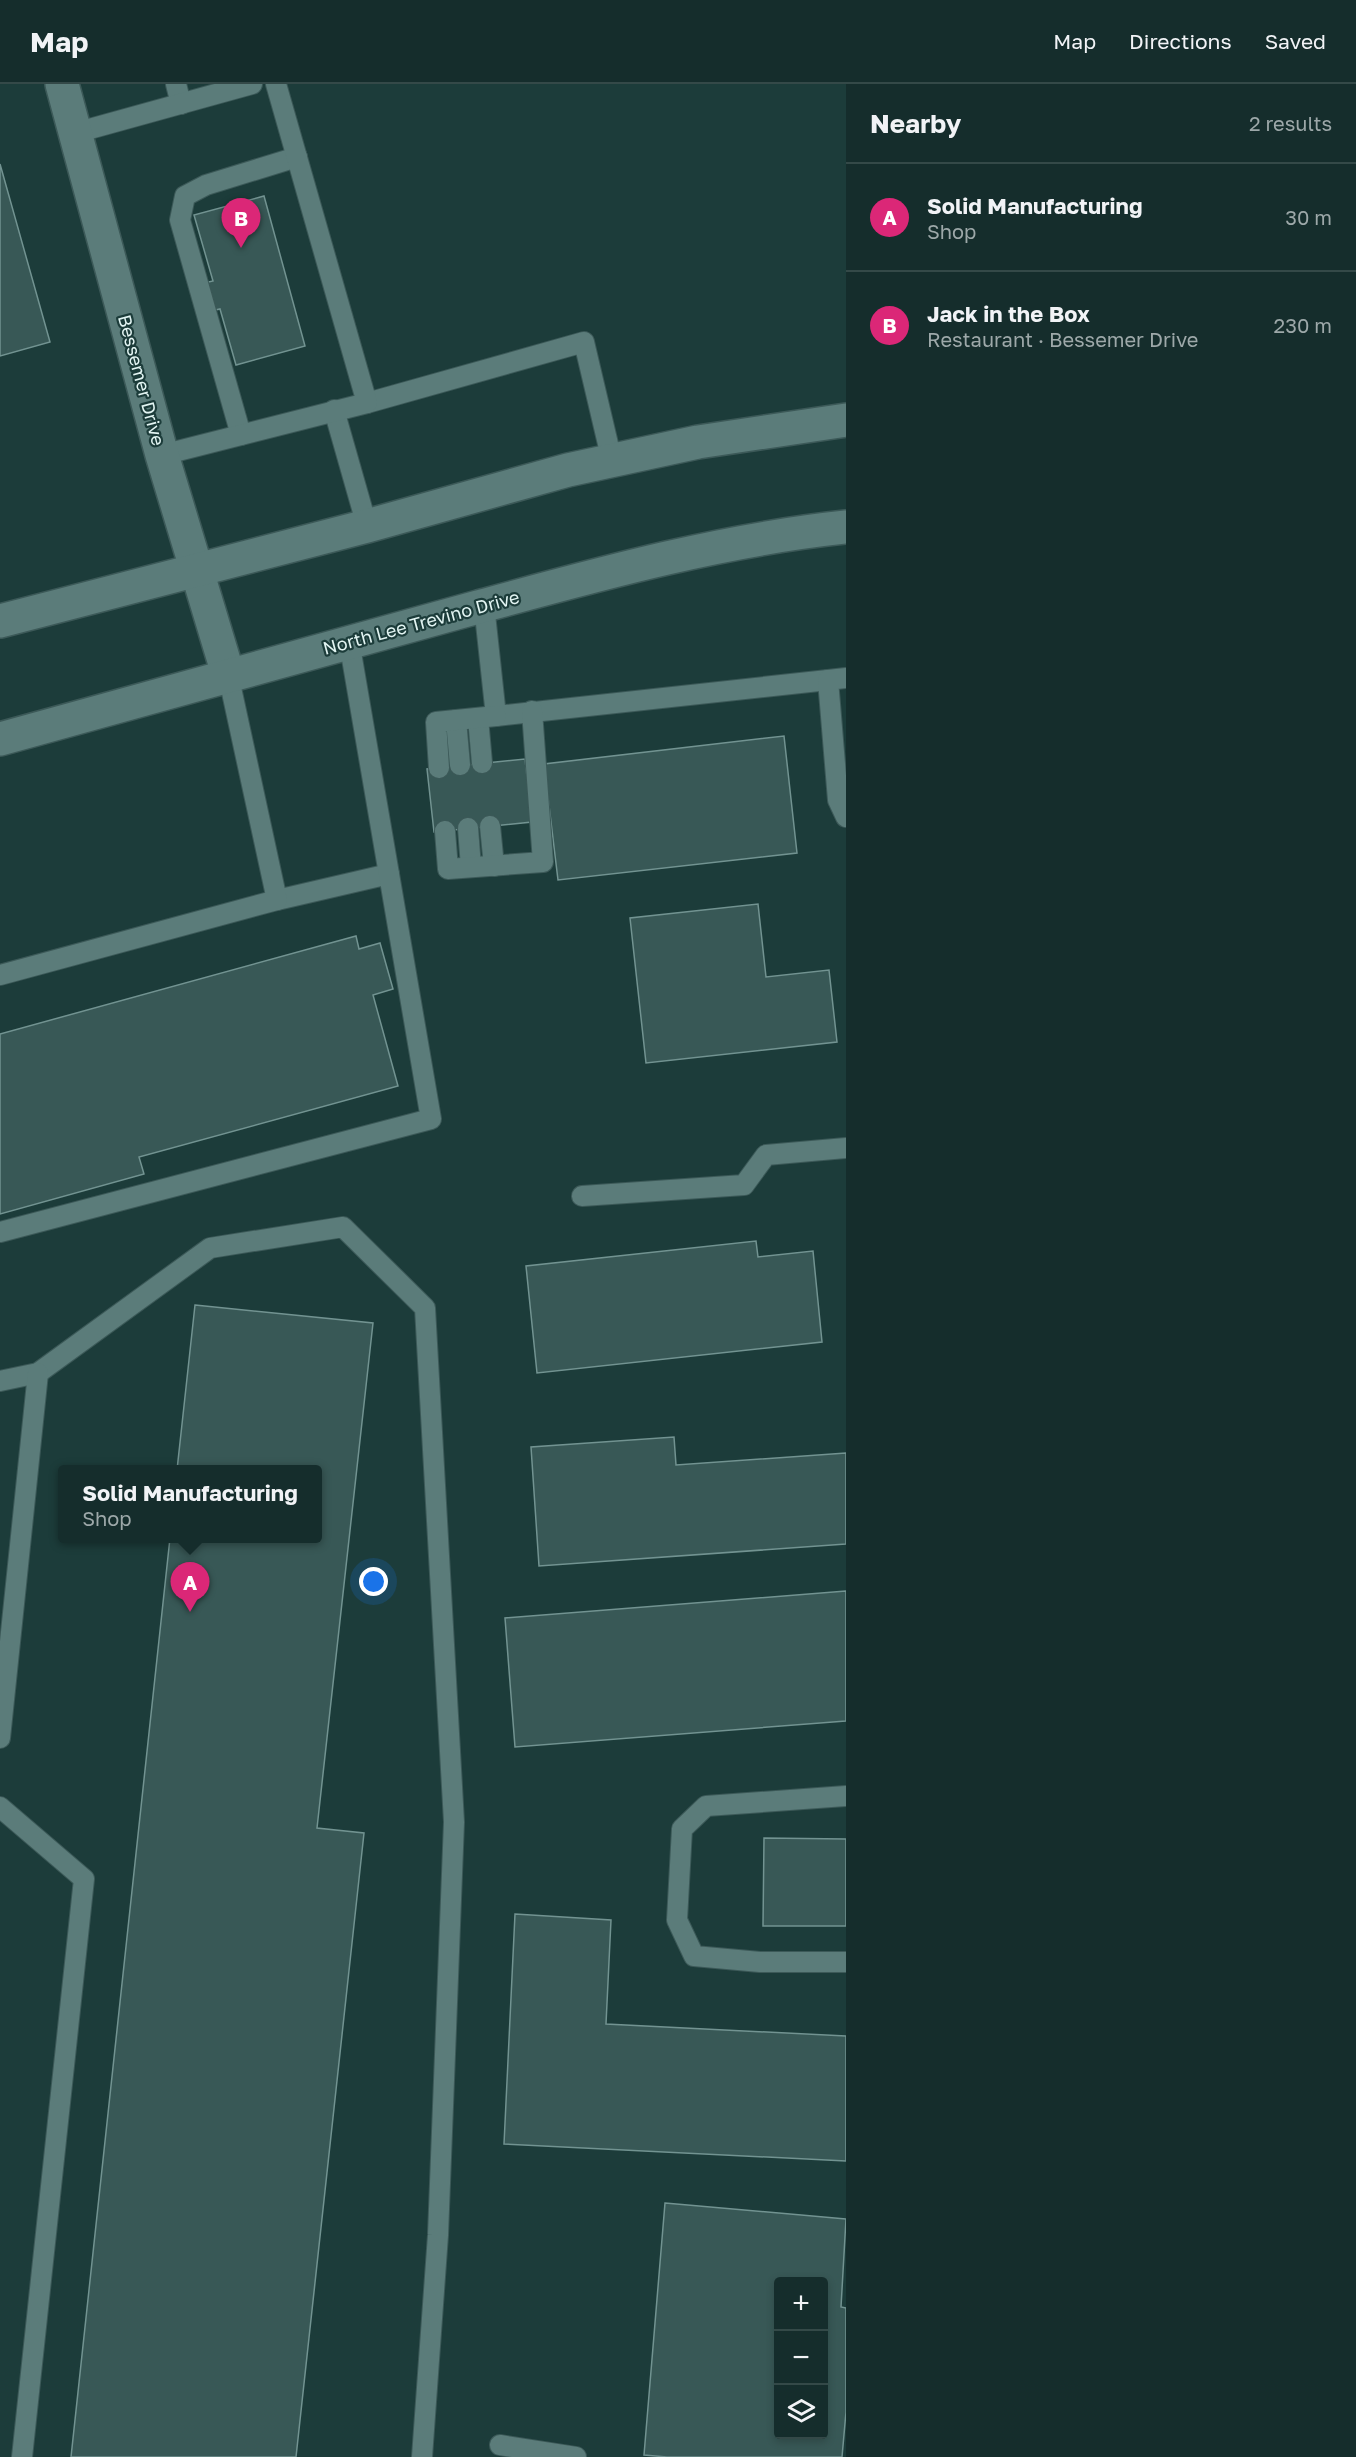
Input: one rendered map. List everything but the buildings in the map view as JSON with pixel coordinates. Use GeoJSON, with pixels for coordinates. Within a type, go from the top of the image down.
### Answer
{"type":"FeatureCollection","features":[{"type":"Feature","properties":{"kind":"main road","name":"Bessemer Drive"},"geometry":{"type":"LineString","coordinates":[[62,84],[162,455],[228,674]]}},
{"type":"Feature","properties":{"kind":"main road"},"geometry":{"type":"LineString","coordinates":[[0,621],[367,526],[568,470],[698,442],[846,420]]}},
{"type":"Feature","properties":{"kind":"main road","name":"North Lee Trevino Drive"},"geometry":{"type":"LineString","coordinates":[[0,739],[228,674],[587,578],[728,544],[808,531],[846,528]]}},
{"type":"Feature","properties":{"kind":"lane"},"geometry":{"type":"LineString","coordinates":[[176,84],[181,104]]}},
{"type":"Feature","properties":{"kind":"lane"},"geometry":{"type":"LineString","coordinates":[[75,133],[252,84]]}},
{"type":"Feature","properties":{"kind":"lane"},"geometry":{"type":"LineString","coordinates":[[276,84],[367,403]]}},
{"type":"Feature","properties":{"kind":"lane"},"geometry":{"type":"LineString","coordinates":[[241,435],[180,220],[185,196],[206,184],[297,158]]}},
{"type":"Feature","properties":{"kind":"lane"},"geometry":{"type":"LineString","coordinates":[[162,455],[367,403],[584,342],[612,461]]}},
{"type":"Feature","properties":{"kind":"lane"},"geometry":{"type":"LineString","coordinates":[[334,410],[367,526]]}},
{"type":"Feature","properties":{"kind":"lane"},"geometry":{"type":"LineString","coordinates":[[482,763],[487,717],[484,605]]}},
{"type":"Feature","properties":{"kind":"lane"},"geometry":{"type":"LineString","coordinates":[[0,1232],[430,1119],[350,641]]}},
{"type":"Feature","properties":{"kind":"lane"},"geometry":{"type":"LineString","coordinates":[[228,674],[277,900]]}},
{"type":"Feature","properties":{"kind":"lane"},"geometry":{"type":"LineString","coordinates":[[439,768],[436,722],[837,679],[838,800],[846,817]]}},
{"type":"Feature","properties":{"kind":"lane"},"geometry":{"type":"LineString","coordinates":[[445,831],[448,869],[543,862],[532,711]]}},
{"type":"Feature","properties":{"kind":"lane"},"geometry":{"type":"LineString","coordinates":[[456,720],[460,765]]}},
{"type":"Feature","properties":{"kind":"lane"},"geometry":{"type":"LineString","coordinates":[[490,826],[494,866]]}},
{"type":"Feature","properties":{"kind":"lane"},"geometry":{"type":"LineString","coordinates":[[468,828],[471,867]]}},
{"type":"Feature","properties":{"kind":"lane"},"geometry":{"type":"LineString","coordinates":[[0,975],[277,900],[389,874]]}},
{"type":"Feature","properties":{"kind":"lane"},"geometry":{"type":"LineString","coordinates":[[582,1196],[744,1185],[765,1155],[846,1148]]}},
{"type":"Feature","properties":{"kind":"lane"},"geometry":{"type":"LineString","coordinates":[[0,1381],[38,1373],[210,1248],[343,1227],[425,1308],[454,1822],[438,2223],[422,2457]]}},
{"type":"Feature","properties":{"kind":"lane"},"geometry":{"type":"LineString","coordinates":[[0,1738],[38,1373]]}},
{"type":"Feature","properties":{"kind":"lane"},"geometry":{"type":"LineString","coordinates":[[846,1796],[706,1806],[682,1829],[677,1920],[694,1956],[759,1962],[846,1962]]}},
{"type":"Feature","properties":{"kind":"lane"},"geometry":{"type":"LineString","coordinates":[[0,1807],[84,1879],[22,2457]]}},
{"type":"Feature","properties":{"kind":"lane"},"geometry":{"type":"LineString","coordinates":[[500,2445],[576,2457]]}},
{"type":"Feature","properties":{"kind":"place","name":"Jack in the Box"},"geometry":{"type":"Point","coordinates":[241,248]}},
{"type":"Feature","properties":{"kind":"place","name":"Solid Manufacturing"},"geometry":{"type":"Point","coordinates":[190,1612]}}]}
